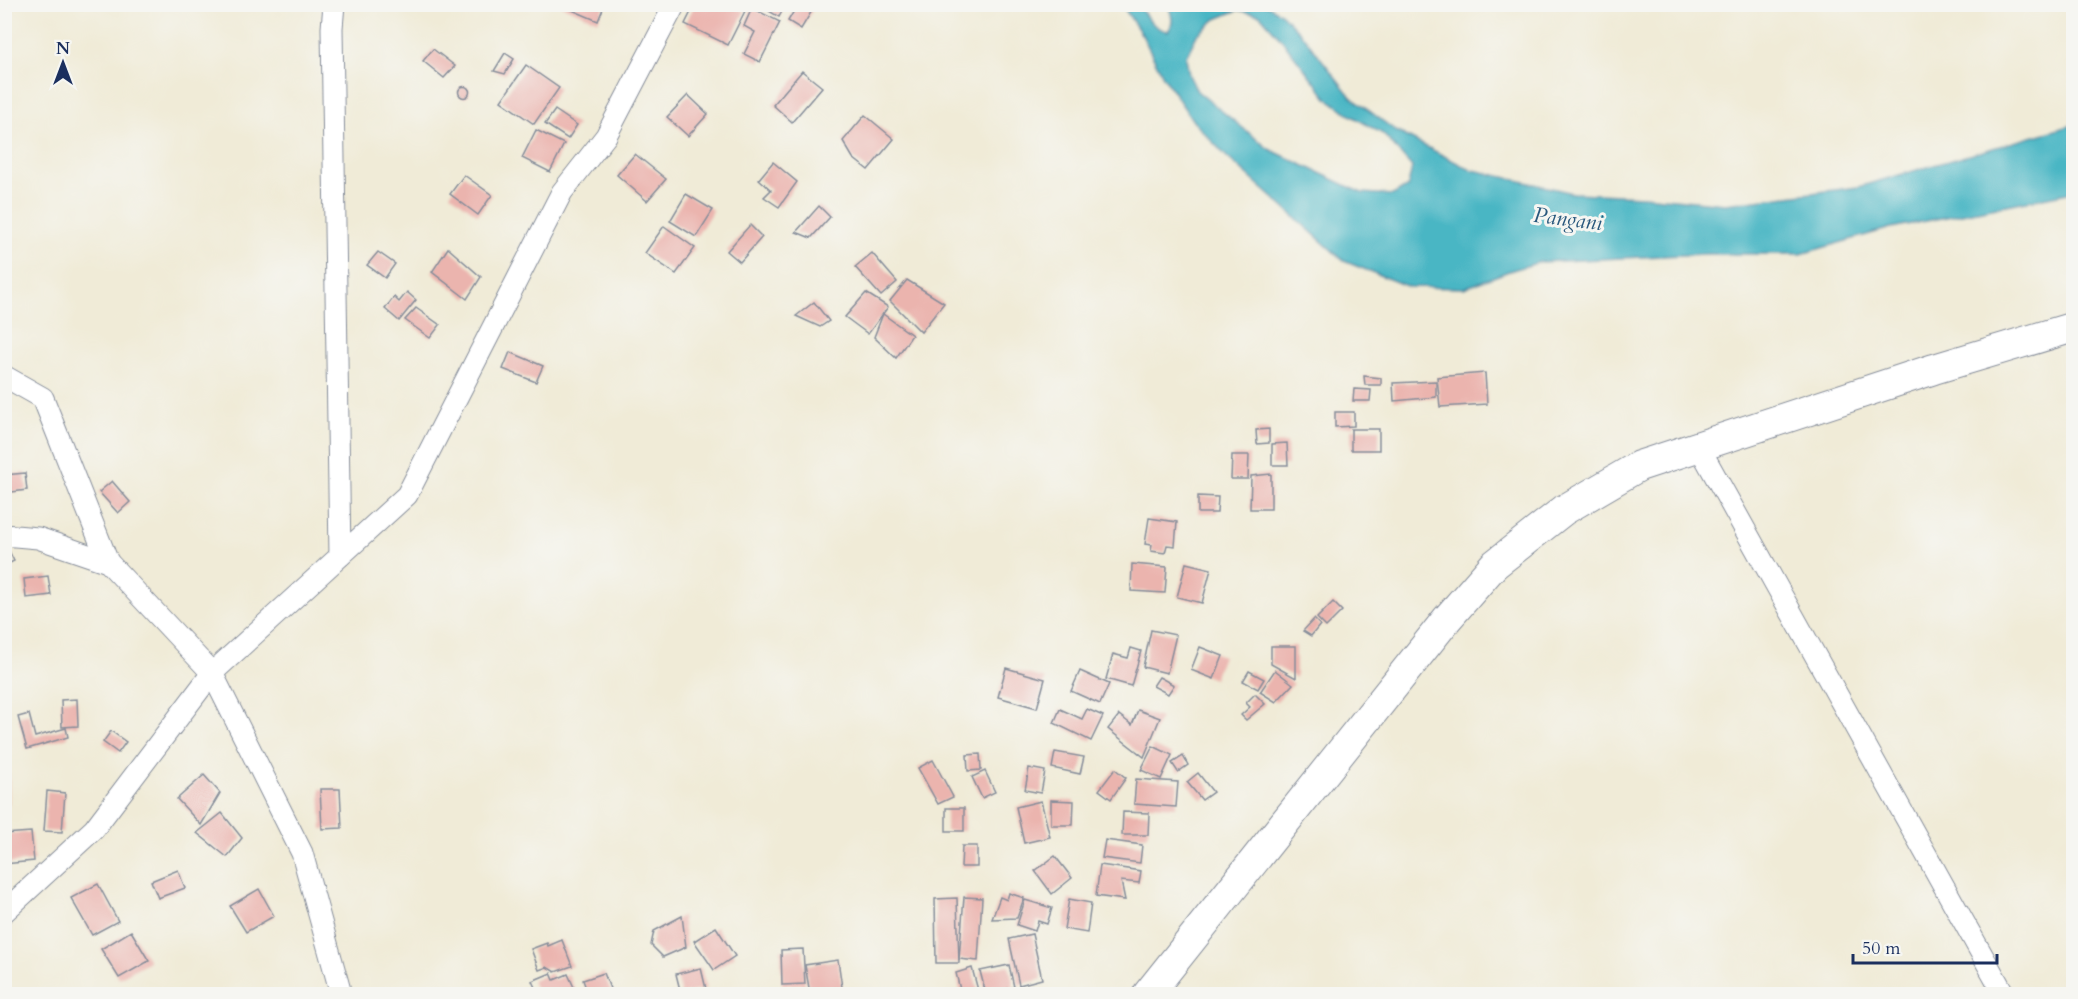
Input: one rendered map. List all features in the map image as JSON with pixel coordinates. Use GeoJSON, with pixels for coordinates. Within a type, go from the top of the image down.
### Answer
{"type":"FeatureCollection","features":[{"type":"Feature","properties":{"kind":"main road"},"geometry":{"type":"LineString","coordinates":[[1148,994],[1447,620],[1494,565],[1564,510],[1639,466],[1934,369],[2073,327]]}},
{"type":"Feature","properties":{"kind":"street"},"geometry":{"type":"LineString","coordinates":[[334,4],[332,28],[340,556]]}},
{"type":"Feature","properties":{"kind":"street"},"geometry":{"type":"LineString","coordinates":[[4,912],[94,829],[212,673],[407,495],[562,192],[606,136],[675,4]]}},
{"type":"Feature","properties":{"kind":"street"},"geometry":{"type":"LineString","coordinates":[[4,376],[43,398],[108,562],[212,673],[302,853],[341,994]]}},
{"type":"Feature","properties":{"kind":"street"},"geometry":{"type":"LineString","coordinates":[[1699,447],[2004,994]]}},
{"type":"Feature","properties":{"kind":"street"},"geometry":{"type":"LineString","coordinates":[[4,536],[38,538],[108,562]]}},
{"type":"Feature","properties":{"kind":"water","name":"Pangani"},"geometry":{"type":"Polygon","coordinates":[[[1122,5],[1138,5],[1154,25],[1168,31],[1172,21],[1168,5],[1267,5],[1282,14],[1305,38],[1351,97],[1396,131],[1469,169],[1573,193],[1643,196],[1725,204],[1858,187],[2073,125],[2073,192],[1891,228],[1801,254],[1703,254],[1540,262],[1464,288],[1409,287],[1344,261],[1227,157],[1193,121],[1163,76],[1142,35],[1122,5]],[[1238,10],[1216,19],[1197,35],[1186,57],[1189,75],[1197,91],[1269,149],[1362,193],[1393,195],[1408,186],[1412,167],[1383,134],[1327,98],[1260,15],[1238,10]]]}},
{"type":"Feature","properties":{"kind":"building"},"geometry":{"type":"Polygon","coordinates":[[[558,4],[601,4],[604,6],[598,21],[558,4]]]}},
{"type":"Feature","properties":{"kind":"building"},"geometry":{"type":"Polygon","coordinates":[[[695,4],[734,4],[733,7],[745,11],[728,45],[685,24],[695,4]]]}},
{"type":"Feature","properties":{"kind":"building"},"geometry":{"type":"Polygon","coordinates":[[[773,4],[786,4],[779,17],[769,11],[773,4]]]}},
{"type":"Feature","properties":{"kind":"building"},"geometry":{"type":"Polygon","coordinates":[[[798,4],[816,4],[801,29],[788,21],[798,4]]]}},
{"type":"Feature","properties":{"kind":"building"},"geometry":{"type":"Polygon","coordinates":[[[752,8],[780,22],[760,62],[744,54],[755,32],[744,26],[752,8]]]}},
{"type":"Feature","properties":{"kind":"building"},"geometry":{"type":"Polygon","coordinates":[[[433,49],[455,66],[444,78],[423,61],[433,49]]]}},
{"type":"Feature","properties":{"kind":"building"},"geometry":{"type":"Polygon","coordinates":[[[505,53],[514,59],[505,74],[494,71],[505,53]]]}},
{"type":"Feature","properties":{"kind":"building"},"geometry":{"type":"Polygon","coordinates":[[[526,65],[559,88],[534,124],[501,101],[526,65]]]}},
{"type":"Feature","properties":{"kind":"building"},"geometry":{"type":"Polygon","coordinates":[[[802,71],[822,87],[792,122],[773,105],[802,71]]]}},
{"type":"Feature","properties":{"kind":"building"},"geometry":{"type":"Polygon","coordinates":[[[464,86],[470,92],[464,98],[458,92],[464,86]]]}},
{"type":"Feature","properties":{"kind":"building"},"geometry":{"type":"Polygon","coordinates":[[[688,95],[708,114],[688,136],[667,117],[688,95]]]}},
{"type":"Feature","properties":{"kind":"building"},"geometry":{"type":"Polygon","coordinates":[[[555,110],[577,125],[568,139],[545,124],[555,110]]]}},
{"type":"Feature","properties":{"kind":"building"},"geometry":{"type":"Polygon","coordinates":[[[865,115],[894,139],[868,170],[853,158],[843,141],[865,115]]]}},
{"type":"Feature","properties":{"kind":"building"},"geometry":{"type":"Polygon","coordinates":[[[536,130],[564,144],[550,172],[522,158],[536,130]]]}},
{"type":"Feature","properties":{"kind":"building"},"geometry":{"type":"Polygon","coordinates":[[[635,154],[666,179],[647,201],[617,175],[635,154]]]}},
{"type":"Feature","properties":{"kind":"building"},"geometry":{"type":"Polygon","coordinates":[[[773,162],[797,182],[779,207],[764,197],[771,190],[759,179],[773,162]]]}},
{"type":"Feature","properties":{"kind":"building"},"geometry":{"type":"Polygon","coordinates":[[[464,175],[492,195],[478,215],[450,194],[464,175]]]}},
{"type":"Feature","properties":{"kind":"building"},"geometry":{"type":"Polygon","coordinates":[[[686,194],[713,210],[696,237],[670,221],[686,194]]]}},
{"type":"Feature","properties":{"kind":"building"},"geometry":{"type":"Polygon","coordinates":[[[819,206],[830,217],[811,238],[796,232],[819,206]]]}},
{"type":"Feature","properties":{"kind":"building"},"geometry":{"type":"Polygon","coordinates":[[[750,225],[762,237],[740,262],[727,251],[750,225]]]}},
{"type":"Feature","properties":{"kind":"building"},"geometry":{"type":"Polygon","coordinates":[[[664,226],[695,248],[676,274],[645,253],[664,226]]]}},
{"type":"Feature","properties":{"kind":"building"},"geometry":{"type":"Polygon","coordinates":[[[448,248],[481,277],[467,299],[432,272],[448,248]]]}},
{"type":"Feature","properties":{"kind":"building"},"geometry":{"type":"Polygon","coordinates":[[[378,252],[395,264],[385,278],[367,265],[378,252]]]}},
{"type":"Feature","properties":{"kind":"building"},"geometry":{"type":"Polygon","coordinates":[[[872,253],[897,282],[881,296],[855,267],[872,253]]]}},
{"type":"Feature","properties":{"kind":"building"},"geometry":{"type":"Polygon","coordinates":[[[907,280],[944,303],[921,332],[890,301],[907,280]]]}},
{"type":"Feature","properties":{"kind":"building"},"geometry":{"type":"Polygon","coordinates":[[[407,292],[416,300],[399,321],[385,309],[394,297],[399,302],[407,292]]]}},
{"type":"Feature","properties":{"kind":"building"},"geometry":{"type":"Polygon","coordinates":[[[866,293],[888,307],[868,334],[845,317],[866,293]]]}},
{"type":"Feature","properties":{"kind":"building"},"geometry":{"type":"Polygon","coordinates":[[[814,302],[829,321],[820,327],[796,316],[814,302]]]}},
{"type":"Feature","properties":{"kind":"building"},"geometry":{"type":"Polygon","coordinates":[[[416,308],[440,325],[430,338],[405,320],[416,308]]]}},
{"type":"Feature","properties":{"kind":"building"},"geometry":{"type":"Polygon","coordinates":[[[883,314],[912,335],[896,358],[874,337],[883,314]]]}},
{"type":"Feature","properties":{"kind":"building"},"geometry":{"type":"Polygon","coordinates":[[[510,352],[543,366],[536,382],[503,369],[510,352]]]}},
{"type":"Feature","properties":{"kind":"building"},"geometry":{"type":"Polygon","coordinates":[[[1485,373],[1487,404],[1440,407],[1437,377],[1485,373]]]}},
{"type":"Feature","properties":{"kind":"building"},"geometry":{"type":"Polygon","coordinates":[[[1364,376],[1381,378],[1381,385],[1365,385],[1364,376]]]}},
{"type":"Feature","properties":{"kind":"building"},"geometry":{"type":"Polygon","coordinates":[[[1436,381],[1436,397],[1394,401],[1393,383],[1436,381]]]}},
{"type":"Feature","properties":{"kind":"building"},"geometry":{"type":"Polygon","coordinates":[[[1354,389],[1371,390],[1370,401],[1353,401],[1354,389]]]}},
{"type":"Feature","properties":{"kind":"building"},"geometry":{"type":"Polygon","coordinates":[[[1335,412],[1354,412],[1354,426],[1335,427],[1335,412]]]}},
{"type":"Feature","properties":{"kind":"building"},"geometry":{"type":"Polygon","coordinates":[[[1269,429],[1269,443],[1257,444],[1256,430],[1269,429]]]}},
{"type":"Feature","properties":{"kind":"building"},"geometry":{"type":"Polygon","coordinates":[[[1351,429],[1379,429],[1379,450],[1351,450],[1351,429]]]}},
{"type":"Feature","properties":{"kind":"building"},"geometry":{"type":"Polygon","coordinates":[[[1287,443],[1288,465],[1272,465],[1272,444],[1287,443]]]}},
{"type":"Feature","properties":{"kind":"building"},"geometry":{"type":"Polygon","coordinates":[[[1232,455],[1249,455],[1248,479],[1231,479],[1232,455]]]}},
{"type":"Feature","properties":{"kind":"building"},"geometry":{"type":"Polygon","coordinates":[[[25,473],[27,490],[4,493],[4,475],[25,473]]]}},
{"type":"Feature","properties":{"kind":"building"},"geometry":{"type":"Polygon","coordinates":[[[1271,474],[1271,509],[1250,509],[1251,476],[1271,474]]]}},
{"type":"Feature","properties":{"kind":"building"},"geometry":{"type":"Polygon","coordinates":[[[112,481],[130,502],[118,513],[99,492],[112,481]]]}},
{"type":"Feature","properties":{"kind":"building"},"geometry":{"type":"Polygon","coordinates":[[[1198,496],[1218,497],[1217,513],[1198,513],[1198,496]]]}},
{"type":"Feature","properties":{"kind":"building"},"geometry":{"type":"Polygon","coordinates":[[[1149,518],[1177,522],[1175,546],[1167,545],[1165,553],[1151,551],[1152,545],[1145,544],[1149,518]]]}},
{"type":"Feature","properties":{"kind":"building"},"geometry":{"type":"Polygon","coordinates":[[[4,541],[14,561],[4,566],[4,541]]]}},
{"type":"Feature","properties":{"kind":"building"},"geometry":{"type":"Polygon","coordinates":[[[1186,563],[1211,569],[1202,603],[1177,597],[1186,563]]]}},
{"type":"Feature","properties":{"kind":"building"},"geometry":{"type":"Polygon","coordinates":[[[1132,564],[1167,567],[1165,593],[1131,591],[1132,564]]]}},
{"type":"Feature","properties":{"kind":"building"},"geometry":{"type":"Polygon","coordinates":[[[48,576],[51,595],[26,598],[24,579],[48,576]]]}},
{"type":"Feature","properties":{"kind":"building"},"geometry":{"type":"Polygon","coordinates":[[[1333,602],[1342,611],[1326,627],[1317,618],[1333,602]]]}},
{"type":"Feature","properties":{"kind":"building"},"geometry":{"type":"Polygon","coordinates":[[[1314,619],[1320,625],[1311,636],[1303,631],[1314,619]]]}},
{"type":"Feature","properties":{"kind":"building"},"geometry":{"type":"Polygon","coordinates":[[[1151,630],[1176,635],[1167,673],[1143,667],[1151,630]]]}},
{"type":"Feature","properties":{"kind":"building"},"geometry":{"type":"Polygon","coordinates":[[[1271,646],[1296,646],[1296,678],[1271,664],[1271,646]]]}},
{"type":"Feature","properties":{"kind":"building"},"geometry":{"type":"Polygon","coordinates":[[[1200,647],[1223,656],[1214,679],[1191,670],[1200,647]]]}},
{"type":"Feature","properties":{"kind":"building"},"geometry":{"type":"Polygon","coordinates":[[[1131,648],[1141,651],[1131,686],[1106,679],[1113,654],[1128,658],[1131,648]]]}},
{"type":"Feature","properties":{"kind":"building"},"geometry":{"type":"Polygon","coordinates":[[[1006,668],[1045,679],[1037,708],[998,697],[1006,668]]]}},
{"type":"Feature","properties":{"kind":"building"},"geometry":{"type":"Polygon","coordinates":[[[1275,670],[1293,684],[1276,702],[1260,692],[1275,670]]]}},
{"type":"Feature","properties":{"kind":"building"},"geometry":{"type":"Polygon","coordinates":[[[1080,671],[1109,684],[1100,704],[1071,691],[1080,671]]]}},
{"type":"Feature","properties":{"kind":"building"},"geometry":{"type":"Polygon","coordinates":[[[1249,671],[1264,679],[1258,689],[1243,681],[1249,671]]]}},
{"type":"Feature","properties":{"kind":"building"},"geometry":{"type":"Polygon","coordinates":[[[1159,677],[1174,685],[1168,694],[1153,686],[1159,677]]]}},
{"type":"Feature","properties":{"kind":"building"},"geometry":{"type":"Polygon","coordinates":[[[1255,694],[1265,704],[1246,720],[1241,715],[1250,707],[1246,703],[1255,694]]]}},
{"type":"Feature","properties":{"kind":"building"},"geometry":{"type":"Polygon","coordinates":[[[77,699],[78,726],[62,727],[61,700],[77,699]]]}},
{"type":"Feature","properties":{"kind":"building"},"geometry":{"type":"Polygon","coordinates":[[[1060,709],[1082,719],[1087,709],[1103,716],[1091,741],[1054,723],[1060,709]]]}},
{"type":"Feature","properties":{"kind":"building"},"geometry":{"type":"Polygon","coordinates":[[[1138,710],[1160,718],[1144,757],[1108,729],[1119,715],[1132,725],[1138,710]]]}},
{"type":"Feature","properties":{"kind":"building"},"geometry":{"type":"Polygon","coordinates":[[[29,714],[35,737],[66,728],[68,737],[27,749],[18,717],[29,714]]]}},
{"type":"Feature","properties":{"kind":"building"},"geometry":{"type":"Polygon","coordinates":[[[111,731],[126,742],[118,753],[103,742],[111,731]]]}},
{"type":"Feature","properties":{"kind":"building"},"geometry":{"type":"Polygon","coordinates":[[[1153,746],[1172,755],[1161,779],[1141,770],[1153,746]]]}},
{"type":"Feature","properties":{"kind":"building"},"geometry":{"type":"Polygon","coordinates":[[[1055,752],[1084,757],[1080,774],[1052,768],[1055,752]]]}},
{"type":"Feature","properties":{"kind":"building"},"geometry":{"type":"Polygon","coordinates":[[[980,754],[981,770],[968,771],[967,755],[980,754]]]}},
{"type":"Feature","properties":{"kind":"building"},"geometry":{"type":"Polygon","coordinates":[[[1183,756],[1188,765],[1178,772],[1172,763],[1183,756]]]}},
{"type":"Feature","properties":{"kind":"building"},"geometry":{"type":"Polygon","coordinates":[[[933,760],[953,797],[938,804],[918,768],[933,760]]]}},
{"type":"Feature","properties":{"kind":"building"},"geometry":{"type":"Polygon","coordinates":[[[1029,768],[1045,771],[1041,793],[1025,790],[1029,768]]]}},
{"type":"Feature","properties":{"kind":"building"},"geometry":{"type":"Polygon","coordinates":[[[1115,769],[1126,778],[1111,799],[1099,790],[1115,769]]]}},
{"type":"Feature","properties":{"kind":"building"},"geometry":{"type":"Polygon","coordinates":[[[4,771],[9,771],[9,805],[4,805],[4,771]]]}},
{"type":"Feature","properties":{"kind":"building"},"geometry":{"type":"Polygon","coordinates":[[[985,771],[995,792],[982,798],[972,777],[985,771]]]}},
{"type":"Feature","properties":{"kind":"building"},"geometry":{"type":"Polygon","coordinates":[[[1198,773],[1213,792],[1202,800],[1187,782],[1198,773]]]}},
{"type":"Feature","properties":{"kind":"building"},"geometry":{"type":"Polygon","coordinates":[[[204,775],[220,793],[201,825],[177,799],[204,775]]]}},
{"type":"Feature","properties":{"kind":"building"},"geometry":{"type":"Polygon","coordinates":[[[1136,779],[1178,782],[1176,807],[1134,804],[1136,779]]]}},
{"type":"Feature","properties":{"kind":"building"},"geometry":{"type":"Polygon","coordinates":[[[320,789],[340,789],[342,828],[322,829],[320,789]]]}},
{"type":"Feature","properties":{"kind":"building"},"geometry":{"type":"Polygon","coordinates":[[[47,791],[65,793],[62,832],[44,831],[47,791]]]}},
{"type":"Feature","properties":{"kind":"building"},"geometry":{"type":"Polygon","coordinates":[[[1051,800],[1074,801],[1073,825],[1051,825],[1051,800]]]}},
{"type":"Feature","properties":{"kind":"building"},"geometry":{"type":"Polygon","coordinates":[[[1041,801],[1050,837],[1024,843],[1016,807],[1041,801]]]}},
{"type":"Feature","properties":{"kind":"building"},"geometry":{"type":"Polygon","coordinates":[[[946,808],[964,808],[964,831],[946,831],[946,808]]]}},
{"type":"Feature","properties":{"kind":"building"},"geometry":{"type":"Polygon","coordinates":[[[1123,812],[1149,813],[1148,835],[1122,835],[1123,812]]]}},
{"type":"Feature","properties":{"kind":"building"},"geometry":{"type":"Polygon","coordinates":[[[222,813],[242,838],[227,857],[197,833],[222,813]]]}},
{"type":"Feature","properties":{"kind":"building"},"geometry":{"type":"Polygon","coordinates":[[[31,832],[34,861],[4,864],[4,834],[31,832]]]}},
{"type":"Feature","properties":{"kind":"building"},"geometry":{"type":"Polygon","coordinates":[[[1105,840],[1142,845],[1140,863],[1102,858],[1105,840]]]}},
{"type":"Feature","properties":{"kind":"building"},"geometry":{"type":"Polygon","coordinates":[[[962,846],[977,846],[977,867],[961,867],[962,846]]]}},
{"type":"Feature","properties":{"kind":"building"},"geometry":{"type":"Polygon","coordinates":[[[1055,856],[1072,878],[1052,894],[1035,871],[1055,856]]]}},
{"type":"Feature","properties":{"kind":"building"},"geometry":{"type":"Polygon","coordinates":[[[1100,865],[1141,871],[1139,883],[1121,881],[1125,900],[1096,896],[1100,865]]]}},
{"type":"Feature","properties":{"kind":"building"},"geometry":{"type":"Polygon","coordinates":[[[178,870],[185,888],[158,898],[151,881],[178,870]]]}},
{"type":"Feature","properties":{"kind":"building"},"geometry":{"type":"Polygon","coordinates":[[[98,884],[118,921],[92,935],[71,898],[98,884]]]}},
{"type":"Feature","properties":{"kind":"building"},"geometry":{"type":"Polygon","coordinates":[[[259,889],[274,916],[246,932],[230,906],[259,889]]]}},
{"type":"Feature","properties":{"kind":"building"},"geometry":{"type":"Polygon","coordinates":[[[1009,893],[1024,898],[1017,918],[992,919],[1000,897],[1007,900],[1009,893]]]}},
{"type":"Feature","properties":{"kind":"building"},"geometry":{"type":"Polygon","coordinates":[[[964,897],[982,898],[978,961],[959,959],[964,897]]]}},
{"type":"Feature","properties":{"kind":"building"},"geometry":{"type":"Polygon","coordinates":[[[957,898],[959,963],[936,963],[935,899],[957,898]]]}},
{"type":"Feature","properties":{"kind":"building"},"geometry":{"type":"Polygon","coordinates":[[[1069,899],[1091,903],[1087,933],[1064,929],[1069,899]]]}},
{"type":"Feature","properties":{"kind":"building"},"geometry":{"type":"Polygon","coordinates":[[[1025,900],[1052,908],[1047,924],[1038,921],[1035,931],[1017,925],[1025,900]]]}},
{"type":"Feature","properties":{"kind":"building"},"geometry":{"type":"Polygon","coordinates":[[[682,916],[686,947],[663,957],[651,945],[654,931],[682,916]]]}},
{"type":"Feature","properties":{"kind":"building"},"geometry":{"type":"Polygon","coordinates":[[[716,927],[735,956],[714,970],[694,941],[716,927]]]}},
{"type":"Feature","properties":{"kind":"building"},"geometry":{"type":"Polygon","coordinates":[[[131,931],[149,961],[119,978],[101,949],[131,931]]]}},
{"type":"Feature","properties":{"kind":"building"},"geometry":{"type":"Polygon","coordinates":[[[1032,934],[1042,979],[1019,985],[1009,939],[1032,934]]]}},
{"type":"Feature","properties":{"kind":"building"},"geometry":{"type":"Polygon","coordinates":[[[562,940],[572,966],[555,972],[547,967],[539,970],[531,949],[547,943],[548,946],[562,940]]]}},
{"type":"Feature","properties":{"kind":"building"},"geometry":{"type":"Polygon","coordinates":[[[803,949],[805,984],[782,985],[781,950],[803,949]]]}},
{"type":"Feature","properties":{"kind":"building"},"geometry":{"type":"Polygon","coordinates":[[[838,960],[843,994],[810,994],[805,965],[838,960]]]}},
{"type":"Feature","properties":{"kind":"building"},"geometry":{"type":"Polygon","coordinates":[[[1009,965],[1014,987],[986,994],[980,971],[1009,965]]]}},
{"type":"Feature","properties":{"kind":"building"},"geometry":{"type":"Polygon","coordinates":[[[701,968],[706,989],[681,994],[676,974],[701,968]]]}},
{"type":"Feature","properties":{"kind":"building"},"geometry":{"type":"Polygon","coordinates":[[[972,968],[979,994],[961,994],[956,973],[972,968]]]}},
{"type":"Feature","properties":{"kind":"building"},"geometry":{"type":"Polygon","coordinates":[[[551,973],[554,980],[568,974],[577,994],[538,994],[532,981],[551,973]]]}},
{"type":"Feature","properties":{"kind":"building"},"geometry":{"type":"Polygon","coordinates":[[[604,973],[612,994],[588,994],[583,980],[604,973]]]}}]}
